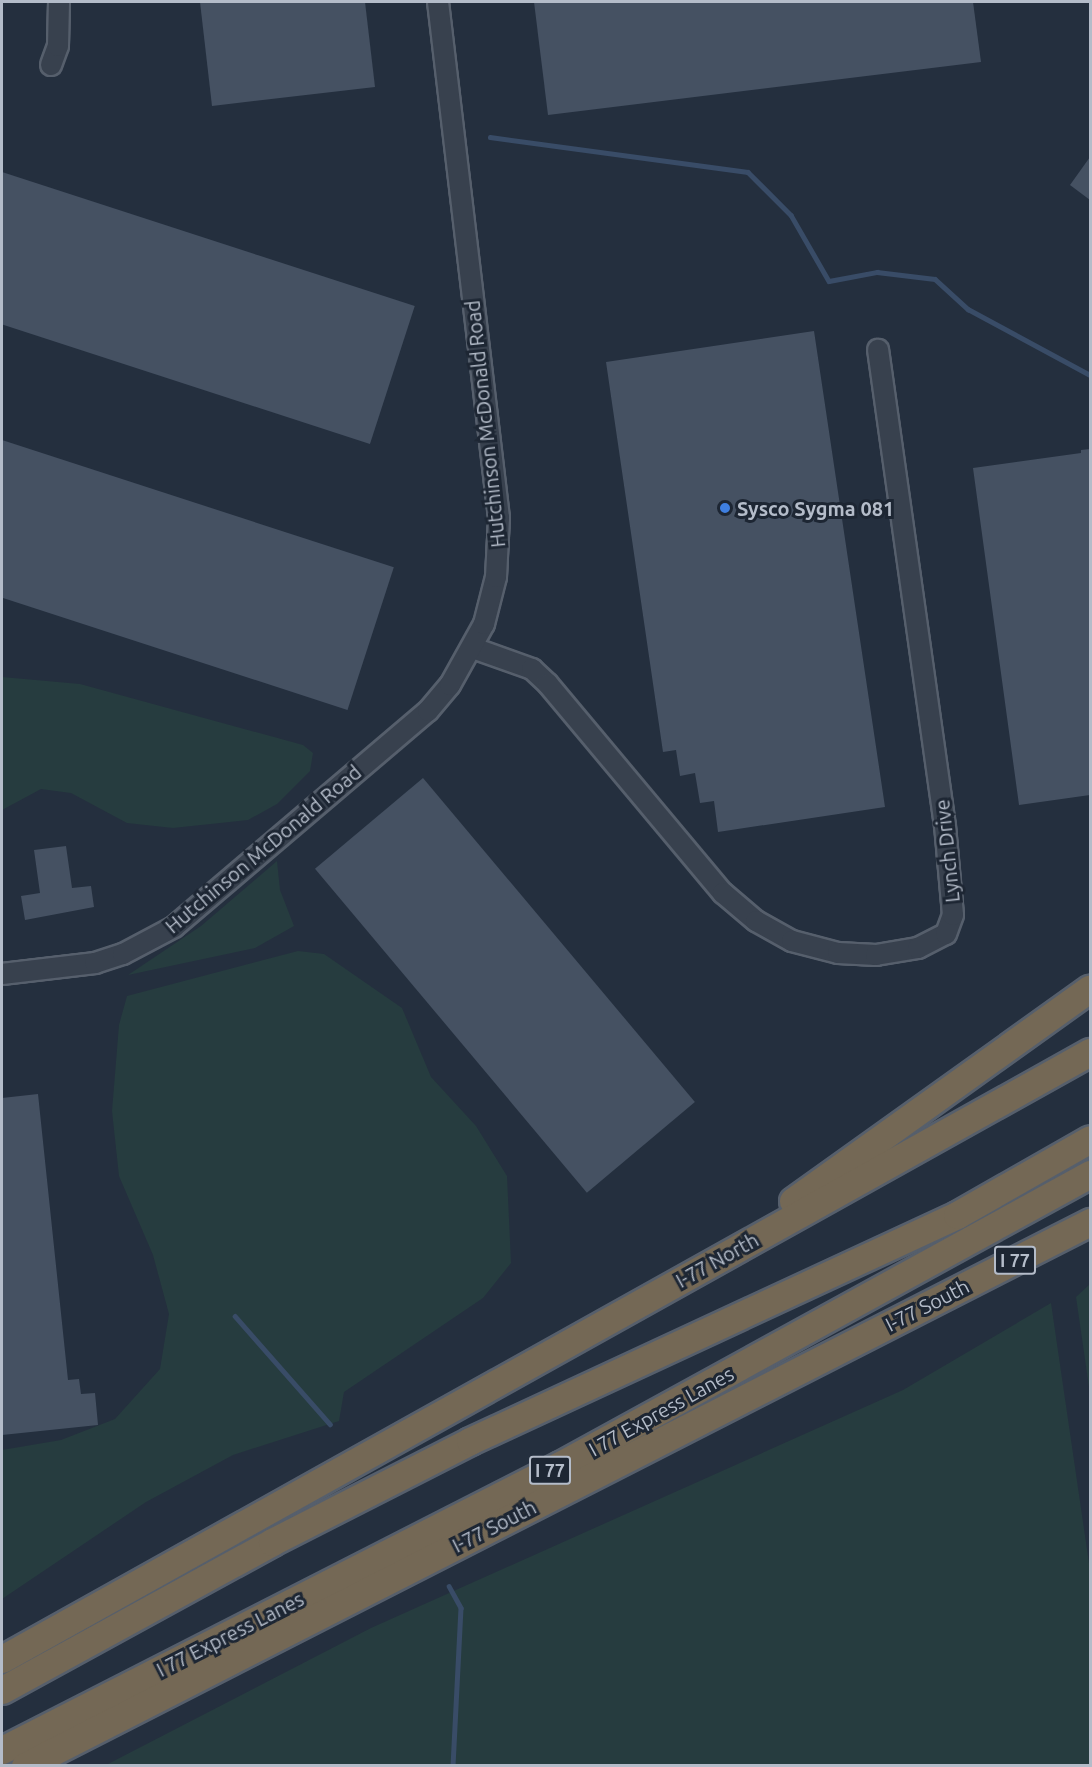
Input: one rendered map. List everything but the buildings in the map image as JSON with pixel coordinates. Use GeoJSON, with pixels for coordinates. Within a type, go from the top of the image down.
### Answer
{"type":"FeatureCollection","features":[{"type":"Feature","properties":{"kind":"highway"},"geometry":{"type":"LineString","coordinates":[[684,1279],[1090,988]]}},
{"type":"Feature","properties":{"kind":"highway","name":"I-77 North"},"geometry":{"type":"LineString","coordinates":[[2,1659],[1090,1052]]}},
{"type":"Feature","properties":{"kind":"highway"},"geometry":{"type":"LineString","coordinates":[[2,1690],[272,1542],[470,1441],[957,1215],[1090,1138]]}},
{"type":"Feature","properties":{"kind":"highway","name":"I 77 Express Lanes"},"geometry":{"type":"LineString","coordinates":[[2,1750],[560,1465],[1090,1174]]}},
{"type":"Feature","properties":{"kind":"highway","name":"I-77 South"},"geometry":{"type":"LineString","coordinates":[[25,1766],[1090,1222]]}},
{"type":"Feature","properties":{"kind":"highway"},"geometry":{"type":"LineString","coordinates":[[940,1299],[1090,1235]]}},
{"type":"Feature","properties":{"kind":"street"},"geometry":{"type":"LineString","coordinates":[[51,65],[58,46],[58,2]]}},
{"type":"Feature","properties":{"kind":"street","name":"Hutchinson McDonald Road"},"geometry":{"type":"LineString","coordinates":[[2,974],[95,963],[123,954],[174,927],[428,711],[473,648],[496,578],[499,518],[438,2]]}},
{"type":"Feature","properties":{"kind":"street","name":"Lynch Drive"},"geometry":{"type":"LineString","coordinates":[[473,648],[532,669],[548,684],[723,893],[756,921],[792,940],[838,953],[876,955],[918,948],[946,934],[953,915],[945,826],[878,350]]}},
{"type":"Feature","properties":{"kind":"green space"},"geometry":{"type":"Polygon","coordinates":[[[2,677],[80,684],[303,745],[313,753],[310,771],[277,804],[248,820],[173,828],[127,823],[71,793],[41,789],[2,810],[2,677]]]}},
{"type":"Feature","properties":{"kind":"green space"},"geometry":{"type":"Polygon","coordinates":[[[277,861],[280,890],[294,926],[255,948],[128,975],[201,926],[277,861]]]}},
{"type":"Feature","properties":{"kind":"green space"},"geometry":{"type":"Polygon","coordinates":[[[298,951],[324,954],[402,1008],[431,1077],[476,1126],[507,1176],[511,1263],[483,1298],[344,1392],[339,1421],[233,1455],[146,1502],[2,1599],[2,1450],[61,1440],[115,1419],[160,1369],[169,1314],[153,1255],[119,1176],[112,1111],[119,1025],[127,996],[298,951]]]}},
{"type":"Feature","properties":{"kind":"green space"},"geometry":{"type":"Polygon","coordinates":[[[1090,1284],[1090,1394],[1076,1297],[1090,1284]]]}},
{"type":"Feature","properties":{"kind":"green space"},"geometry":{"type":"Polygon","coordinates":[[[1051,1303],[1090,1570],[1090,1765],[106,1765],[371,1628],[903,1390],[1051,1303]]]}},
{"type":"Feature","properties":{"kind":"waterway"},"geometry":{"type":"LineString","coordinates":[[490,137],[748,172],[791,215],[829,281],[877,272],[935,279],[968,309],[1090,375]]}},
{"type":"Feature","properties":{"kind":"waterway"},"geometry":{"type":"LineString","coordinates":[[235,1316],[330,1424]]}},
{"type":"Feature","properties":{"kind":"waterway"},"geometry":{"type":"LineString","coordinates":[[449,1586],[461,1608],[453,1766]]}},
{"type":"Feature","properties":{"kind":"place","name":"Sysco Sygma 081"},"geometry":{"type":"Point","coordinates":[725,508]}}]}
